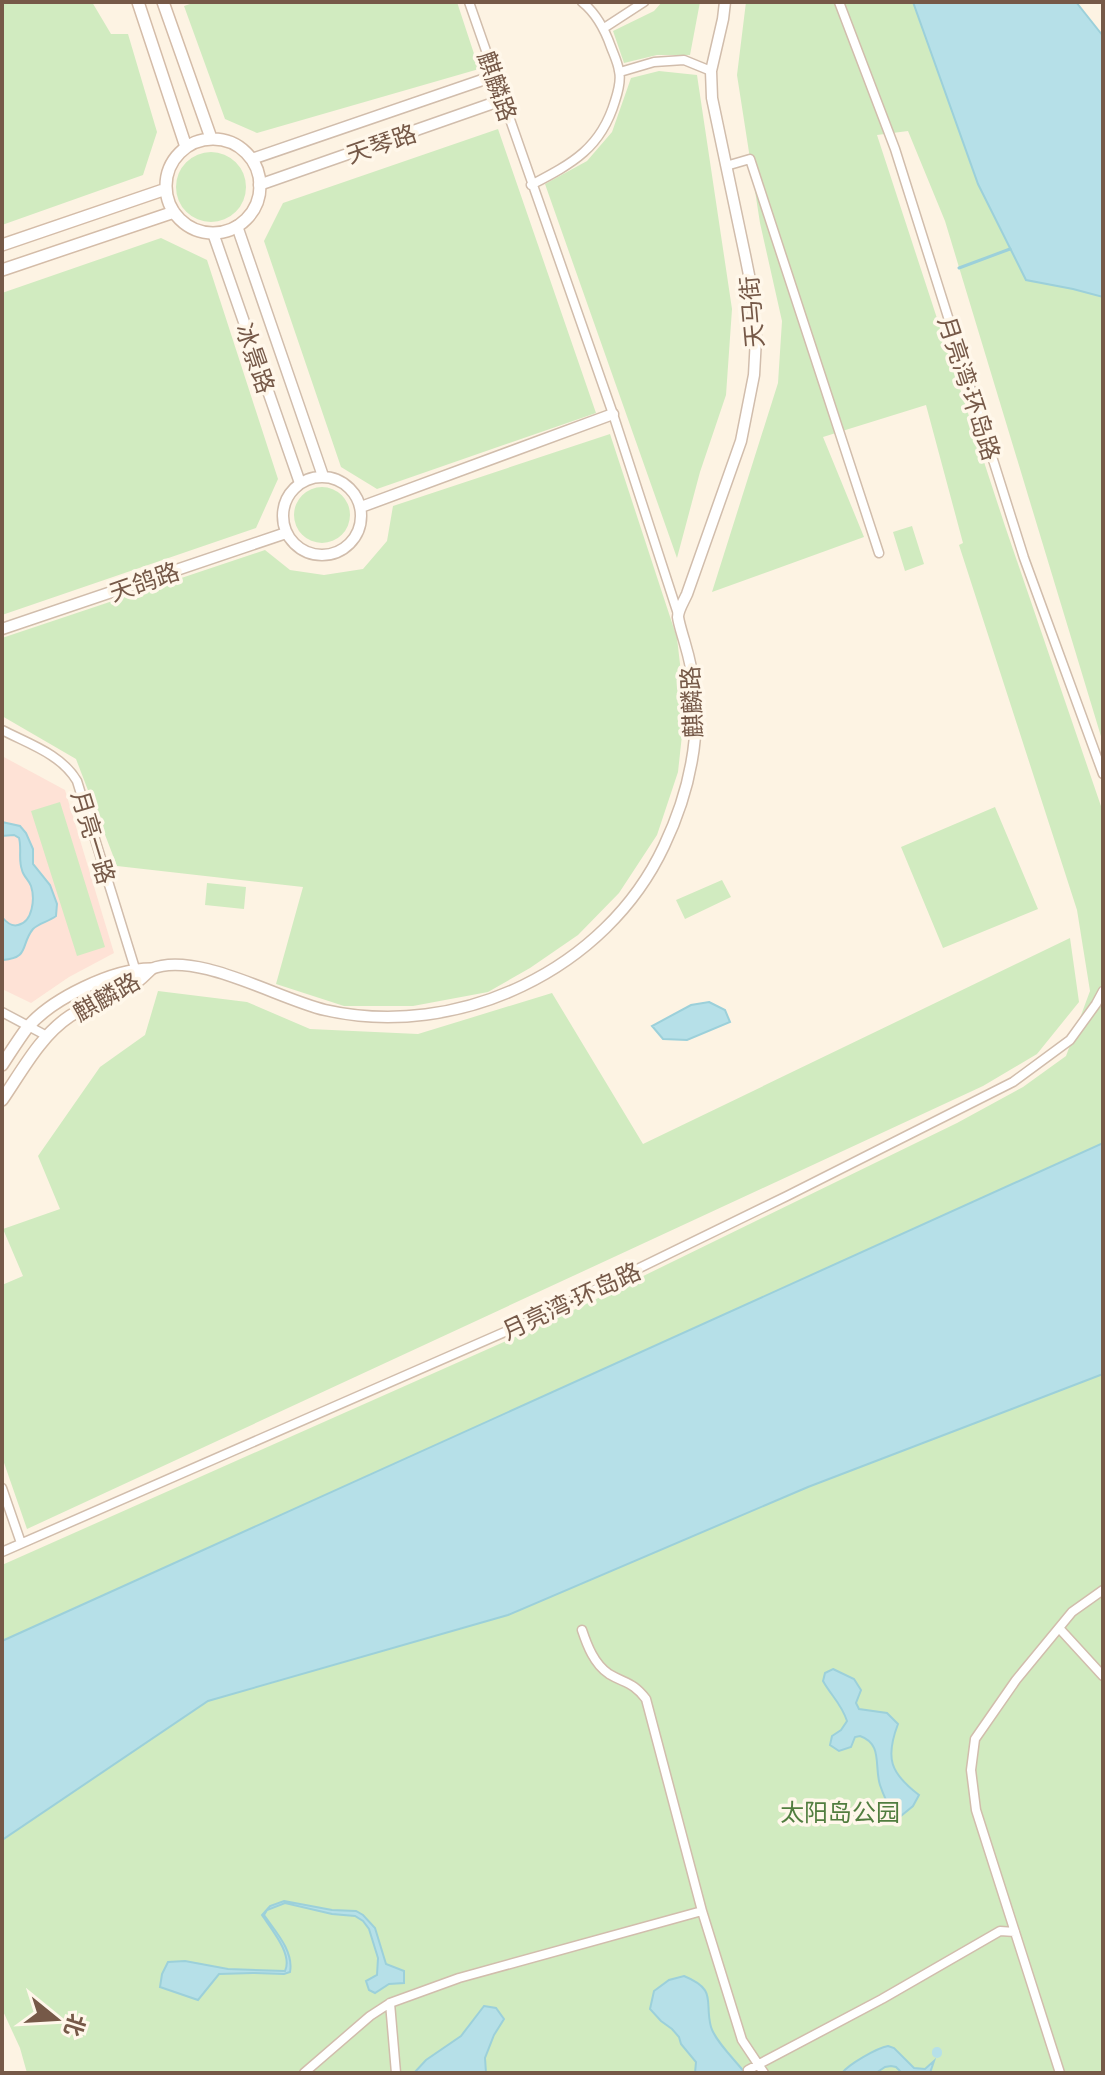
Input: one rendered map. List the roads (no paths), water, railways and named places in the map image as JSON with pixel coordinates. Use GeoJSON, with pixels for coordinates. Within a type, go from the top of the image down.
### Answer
{"type":"FeatureCollection","features":[{"type":"Feature","properties":{"kind":"main road"},"geometry":{"type":"LineString","coordinates":[[138,2],[186,147]]}},
{"type":"Feature","properties":{"kind":"main road"},"geometry":{"type":"LineString","coordinates":[[163,2],[211,138]]}},
{"type":"Feature","properties":{"kind":"main road"},"geometry":{"type":"LineString","coordinates":[[211,138],[241,148],[252,159],[258,172],[259,185],[257,201],[249,215],[237,226],[213,233],[185,223],[174,212],[166,189],[167,173],[174,158],[186,147],[211,138]]}},
{"type":"Feature","properties":{"kind":"main road"},"geometry":{"type":"LineString","coordinates":[[2,245],[166,189]]}},
{"type":"Feature","properties":{"kind":"main road"},"geometry":{"type":"LineString","coordinates":[[2,270],[174,212]]}},
{"type":"Feature","properties":{"kind":"main road","name":"麒麟路"},"geometry":{"type":"LineString","coordinates":[[2,1065],[28,1027],[47,1009],[113,975],[135,969],[151,969]]}},
{"type":"Feature","properties":{"kind":"main road","name":"麒麟路"},"geometry":{"type":"LineString","coordinates":[[2,1100],[47,1036],[71,1015],[119,995],[151,969]]}},
{"type":"Feature","properties":{"kind":"street","name":"麒麟路"},"geometry":{"type":"LineString","coordinates":[[151,969],[164,966],[205,969],[239,978],[283,997],[325,1010],[377,1017],[421,1016],[464,1008],[499,997],[533,981],[562,962],[611,923],[640,888],[664,847],[683,798],[692,757],[696,708],[694,678],[678,614],[613,414],[469,2]]}},
{"type":"Feature","properties":{"kind":"street"},"geometry":{"type":"LineString","coordinates":[[531,185],[560,170],[598,138],[609,120],[617,96],[620,72],[604,28],[582,2]]}},
{"type":"Feature","properties":{"kind":"street"},"geometry":{"type":"LineString","coordinates":[[604,28],[644,2]]}},
{"type":"Feature","properties":{"kind":"street","name":"天马街"},"geometry":{"type":"LineString","coordinates":[[678,614],[741,441],[754,375],[756,338],[752,290],[712,98],[711,71],[725,2]]}},
{"type":"Feature","properties":{"kind":"street","name":"月亮湾·环岛路"},"geometry":{"type":"LineString","coordinates":[[839,2],[895,149],[1024,558],[1103,774]]}},
{"type":"Feature","properties":{"kind":"street"},"geometry":{"type":"LineString","coordinates":[[620,72],[654,62],[684,60],[711,71]]}},
{"type":"Feature","properties":{"kind":"street","name":"天琴路"},"geometry":{"type":"LineString","coordinates":[[252,159],[494,76]]}},
{"type":"Feature","properties":{"kind":"street","name":"天琴路"},"geometry":{"type":"LineString","coordinates":[[259,185],[502,100]]}},
{"type":"Feature","properties":{"kind":"street"},"geometry":{"type":"LineString","coordinates":[[726,166],[750,159],[879,553]]}},
{"type":"Feature","properties":{"kind":"street","name":"冰景路"},"geometry":{"type":"LineString","coordinates":[[237,226],[323,476]]}},
{"type":"Feature","properties":{"kind":"street","name":"冰景路"},"geometry":{"type":"LineString","coordinates":[[213,233],[300,483]]}},
{"type":"Feature","properties":{"kind":"street"},"geometry":{"type":"LineString","coordinates":[[361,507],[613,414]]}},
{"type":"Feature","properties":{"kind":"street"},"geometry":{"type":"LineString","coordinates":[[323,476],[348,485],[361,507],[361,520],[351,543],[341,551],[316,555],[294,543],[286,533],[283,522],[286,500],[292,491],[300,483],[323,476]]}},
{"type":"Feature","properties":{"kind":"street","name":"天鸽路"},"geometry":{"type":"LineString","coordinates":[[2,629],[286,533]]}},
{"type":"Feature","properties":{"kind":"street","name":"月亮一路"},"geometry":{"type":"LineString","coordinates":[[2,730],[60,760],[77,781],[138,982]]}},
{"type":"Feature","properties":{"kind":"street","name":"月亮湾·环岛路"},"geometry":{"type":"LineString","coordinates":[[2,1552],[539,1317],[999,1090],[1070,1040],[1103,991]]}},
{"type":"Feature","properties":{"kind":"street"},"geometry":{"type":"LineString","coordinates":[[2,1012],[47,1036]]}},
{"type":"Feature","properties":{"kind":"street"},"geometry":{"type":"LineString","coordinates":[[2,1488],[21,1543]]}},
{"type":"Feature","properties":{"kind":"street"},"geometry":{"type":"LineString","coordinates":[[1060,2073],[976,1810],[971,1770],[975,1739],[1007,1693],[1072,1612],[1103,1590]]}},
{"type":"Feature","properties":{"kind":"street"},"geometry":{"type":"LineString","coordinates":[[1059,1628],[1103,1676]]}},
{"type":"Feature","properties":{"kind":"street"},"geometry":{"type":"LineString","coordinates":[[582,1630],[589,1650],[606,1672],[637,1687],[646,1699],[702,1911],[742,2040],[762,2069]]}},
{"type":"Feature","properties":{"kind":"street"},"geometry":{"type":"LineString","coordinates":[[304,2073],[370,2016],[390,2003],[459,1978],[702,1911]]}},
{"type":"Feature","properties":{"kind":"street"},"geometry":{"type":"LineString","coordinates":[[748,2070],[762,2069],[1000,1931],[1015,1932]]}},
{"type":"Feature","properties":{"kind":"street"},"geometry":{"type":"LineString","coordinates":[[390,2003],[396,2073]]}},
{"type":"Feature","properties":{"kind":"water"},"geometry":{"type":"Polygon","coordinates":[[[913,2],[1076,2],[1103,36],[1103,297],[1026,280],[978,184],[913,2]]]}},
{"type":"Feature","properties":{"kind":"water"},"geometry":{"type":"Polygon","coordinates":[[[2,822],[20,826],[26,833],[33,849],[33,864],[50,885],[57,904],[56,916],[33,929],[21,954],[3,960],[2,917],[13,925],[23,923],[30,915],[33,897],[21,866],[19,838],[2,836],[2,822]]]}},
{"type":"Feature","properties":{"kind":"water"},"geometry":{"type":"Polygon","coordinates":[[[709,1002],[725,1010],[730,1022],[687,1040],[663,1039],[652,1026],[691,1005],[709,1002]]]}},
{"type":"Feature","properties":{"kind":"water"},"geometry":{"type":"Polygon","coordinates":[[[1103,1143],[1103,1374],[808,1487],[508,1615],[208,1701],[2,1840],[2,1641],[1103,1143]]]}},
{"type":"Feature","properties":{"kind":"water"},"geometry":{"type":"Polygon","coordinates":[[[833,1669],[854,1679],[861,1690],[856,1703],[859,1709],[887,1713],[898,1724],[892,1746],[893,1764],[896,1772],[919,1795],[913,1806],[896,1820],[880,1785],[872,1744],[860,1736],[855,1737],[851,1747],[839,1751],[830,1745],[832,1736],[847,1721],[823,1681],[825,1673],[833,1669]]]}},
{"type":"Feature","properties":{"kind":"water"},"geometry":{"type":"Polygon","coordinates":[[[284,1901],[356,1911],[363,1915],[375,1928],[386,1964],[404,1971],[404,1983],[389,1984],[375,1993],[369,1990],[366,1981],[377,1975],[378,1958],[369,1929],[363,1921],[355,1916],[285,1903],[267,1910],[264,1915],[286,1949],[290,1972],[219,1974],[198,2000],[160,1987],[168,1962],[285,1971],[284,1950],[262,1915],[270,1906],[284,1901]]]}},
{"type":"Feature","properties":{"kind":"water"},"geometry":{"type":"Polygon","coordinates":[[[684,1976],[706,1991],[713,2033],[745,2073],[695,2073],[696,2062],[679,2037],[650,2009],[654,1991],[669,1980],[684,1976]]]}},
{"type":"Feature","properties":{"kind":"water"},"geometry":{"type":"Polygon","coordinates":[[[484,2006],[496,2008],[504,2019],[485,2058],[486,2073],[414,2073],[426,2060],[461,2036],[484,2006]]]}},
{"type":"Feature","properties":{"kind":"water"},"geometry":{"type":"Polygon","coordinates":[[[888,2046],[914,2068],[925,2069],[934,2061],[930,2073],[902,2073],[891,2066],[876,2073],[842,2073],[864,2057],[888,2046]]]}},
{"type":"Feature","properties":{"kind":"waterway"},"geometry":{"type":"LineString","coordinates":[[959,268],[1010,249]]}},
{"type":"Feature","properties":{"kind":"park label","name":"太阳岛公园"},"geometry":{"type":"Point","coordinates":[840,1811]}}]}
